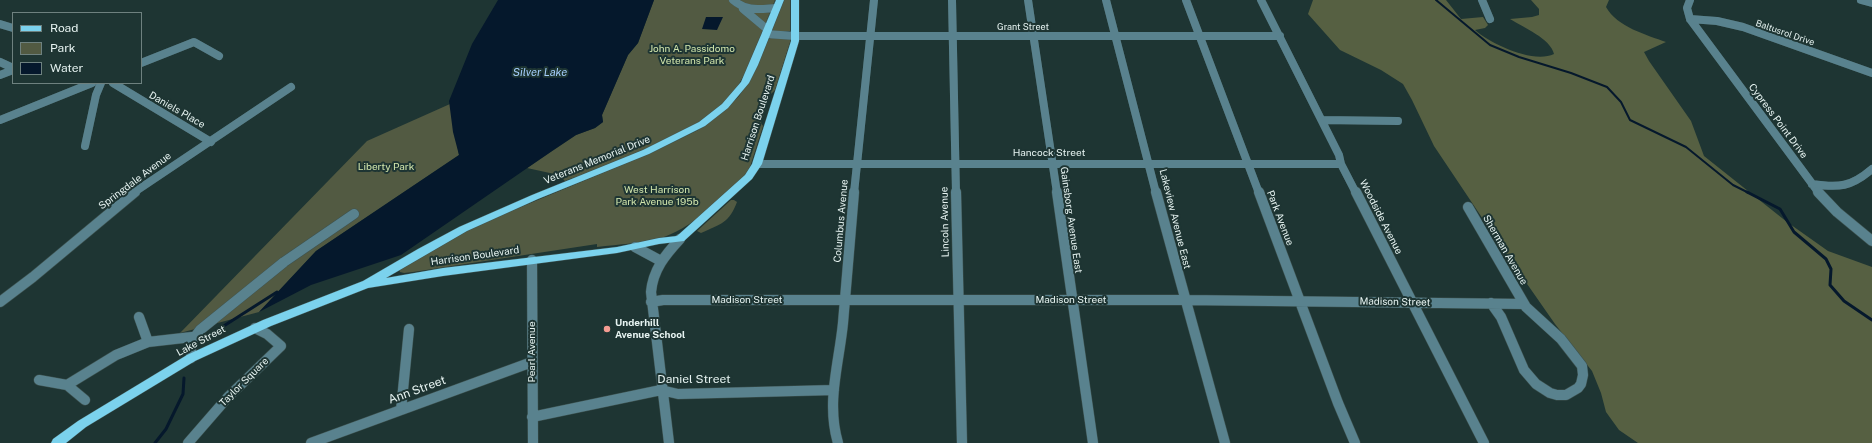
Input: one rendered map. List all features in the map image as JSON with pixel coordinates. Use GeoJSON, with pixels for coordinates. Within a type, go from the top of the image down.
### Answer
{"type":"FeatureCollection","features":[{"type":"Feature","properties":{"kind":"main road","name":"Veterans Memorial Drive"},"geometry":{"type":"LineString","coordinates":[[367,284],[422,251],[463,229],[646,152],[702,124],[725,106],[745,83],[780,0]]}},
{"type":"Feature","properties":{"kind":"main road","name":"Harrison Boulevard"},"geometry":{"type":"LineString","coordinates":[[367,284],[532,260],[635,247],[659,241],[680,240],[749,177],[757,164],[795,36],[795,0]]}},
{"type":"Feature","properties":{"kind":"main road","name":"Lake Street"},"geometry":{"type":"LineString","coordinates":[[57,443],[82,424],[191,358],[255,328],[367,284]]}},
{"type":"Feature","properties":{"kind":"street"},"geometry":{"type":"LineString","coordinates":[[733,0],[767,32]]}},
{"type":"Feature","properties":{"kind":"street","name":"Columbus Avenue"},"geometry":{"type":"LineString","coordinates":[[838,443],[831,421],[845,301],[856,164],[874,0]]}},
{"type":"Feature","properties":{"kind":"street","name":"Lincoln Avenue"},"geometry":{"type":"LineString","coordinates":[[952,0],[962,443]]}},
{"type":"Feature","properties":{"kind":"street","name":"Gainsborg Avenue East"},"geometry":{"type":"LineString","coordinates":[[1028,0],[1093,443]]}},
{"type":"Feature","properties":{"kind":"street","name":"Lakeview Avenue East"},"geometry":{"type":"LineString","coordinates":[[1106,0],[1185,300],[1225,443]]}},
{"type":"Feature","properties":{"kind":"street","name":"Park Avenue"},"geometry":{"type":"LineString","coordinates":[[1186,0],[1198,36],[1299,301],[1355,443]]}},
{"type":"Feature","properties":{"kind":"street","name":"Woodside Avenue"},"geometry":{"type":"LineString","coordinates":[[1261,0],[1322,120],[1339,155],[1341,164],[1484,443]]}},
{"type":"Feature","properties":{"kind":"street"},"geometry":{"type":"LineString","coordinates":[[1482,0],[1490,19]]}},
{"type":"Feature","properties":{"kind":"street"},"geometry":{"type":"LineString","coordinates":[[1690,0],[1687,8],[1690,18]]}},
{"type":"Feature","properties":{"kind":"street"},"geometry":{"type":"LineString","coordinates":[[1861,0],[1872,3]]}},
{"type":"Feature","properties":{"kind":"street"},"geometry":{"type":"LineString","coordinates":[[741,7],[757,10],[776,8]]}},
{"type":"Feature","properties":{"kind":"street","name":"Baltusrol Drive"},"geometry":{"type":"LineString","coordinates":[[1690,18],[1717,21],[1743,27],[1872,73]]}},
{"type":"Feature","properties":{"kind":"street","name":"Cypress Point Drive"},"geometry":{"type":"LineString","coordinates":[[1690,18],[1819,194],[1837,212],[1872,241]]}},
{"type":"Feature","properties":{"kind":"street"},"geometry":{"type":"LineString","coordinates":[[0,24],[12,28]]}},
{"type":"Feature","properties":{"kind":"street","name":"Grant Street"},"geometry":{"type":"LineString","coordinates":[[767,32],[795,36],[1280,36]]}},
{"type":"Feature","properties":{"kind":"street"},"geometry":{"type":"LineString","coordinates":[[142,63],[194,42],[219,56]]}},
{"type":"Feature","properties":{"kind":"street"},"geometry":{"type":"LineString","coordinates":[[0,62],[12,68]]}},
{"type":"Feature","properties":{"kind":"street"},"geometry":{"type":"LineString","coordinates":[[0,75],[12,69]]}},
{"type":"Feature","properties":{"kind":"street"},"geometry":{"type":"LineString","coordinates":[[0,120],[90,84]]}},
{"type":"Feature","properties":{"kind":"street"},"geometry":{"type":"LineString","coordinates":[[85,146],[96,95],[101,84]]}},
{"type":"Feature","properties":{"kind":"street","name":"Daniels Place"},"geometry":{"type":"LineString","coordinates":[[115,84],[211,142]]}},
{"type":"Feature","properties":{"kind":"street","name":"Springdale Avenue"},"geometry":{"type":"LineString","coordinates":[[0,302],[33,277],[131,195],[291,87]]}},
{"type":"Feature","properties":{"kind":"street"},"geometry":{"type":"LineString","coordinates":[[1322,120],[1398,121]]}},
{"type":"Feature","properties":{"kind":"street","name":"Hancock Street"},"geometry":{"type":"LineString","coordinates":[[757,164],[1341,164]]}},
{"type":"Feature","properties":{"kind":"street"},"geometry":{"type":"LineString","coordinates":[[1812,184],[1848,186],[1872,169]]}},
{"type":"Feature","properties":{"kind":"street","name":"Sherman Avenue"},"geometry":{"type":"LineString","coordinates":[[1468,208],[1524,304]]}},
{"type":"Feature","properties":{"kind":"street"},"geometry":{"type":"LineString","coordinates":[[67,385],[116,355],[148,342],[192,337],[284,262],[354,214]]}},
{"type":"Feature","properties":{"kind":"street"},"geometry":{"type":"LineString","coordinates":[[669,443],[661,390],[651,302],[651,283],[661,261],[680,240]]}},
{"type":"Feature","properties":{"kind":"street"},"geometry":{"type":"LineString","coordinates":[[635,247],[661,261]]}},
{"type":"Feature","properties":{"kind":"street","name":"Pearl Avenue"},"geometry":{"type":"LineString","coordinates":[[532,260],[533,443]]}},
{"type":"Feature","properties":{"kind":"street","name":"Madison Street"},"geometry":{"type":"LineString","coordinates":[[651,302],[663,300],[1185,300],[1524,304]]}},
{"type":"Feature","properties":{"kind":"street"},"geometry":{"type":"LineString","coordinates":[[1491,303],[1501,318],[1524,370],[1536,384],[1550,393],[1566,395],[1581,384],[1582,366],[1561,339],[1524,304]]}},
{"type":"Feature","properties":{"kind":"street"},"geometry":{"type":"LineString","coordinates":[[139,317],[148,342]]}},
{"type":"Feature","properties":{"kind":"street","name":"Taylor Square"},"geometry":{"type":"LineString","coordinates":[[188,443],[228,397],[281,346],[267,334],[255,328]]}},
{"type":"Feature","properties":{"kind":"street"},"geometry":{"type":"LineString","coordinates":[[401,410],[410,329]]}},
{"type":"Feature","properties":{"kind":"street"},"geometry":{"type":"LineString","coordinates":[[191,358],[189,349],[192,337]]}},
{"type":"Feature","properties":{"kind":"street","name":"Ann Street"},"geometry":{"type":"LineString","coordinates":[[311,443],[532,362]]}},
{"type":"Feature","properties":{"kind":"street"},"geometry":{"type":"LineString","coordinates":[[39,380],[67,385],[85,400]]}},
{"type":"Feature","properties":{"kind":"street","name":"Daniel Street"},"geometry":{"type":"LineString","coordinates":[[532,417],[661,390],[678,394],[834,390]]}},
{"type":"Feature","properties":{"kind":"green space","name":"John A. Passidomo Veterans Park"},"geometry":{"type":"Polygon","coordinates":[[[654,0],[775,0],[745,74],[725,101],[706,117],[684,131],[660,143],[565,181],[559,175],[527,168],[576,135],[595,128],[603,122],[602,115],[628,55],[638,43],[654,0]]]}},
{"type":"Feature","properties":{"kind":"green space"},"geometry":{"type":"Polygon","coordinates":[[[784,0],[790,0],[790,31],[773,32],[772,30],[784,0]]]}},
{"type":"Feature","properties":{"kind":"green space"},"geometry":{"type":"Polygon","coordinates":[[[1313,0],[1446,0],[1461,19],[1483,17],[1488,25],[1485,28],[1475,30],[1491,41],[1513,51],[1535,56],[1545,56],[1554,54],[1548,43],[1510,19],[1539,15],[1539,9],[1531,0],[1609,0],[1606,7],[1617,20],[1633,29],[1666,42],[1644,52],[1691,121],[1704,156],[1787,222],[1828,251],[1872,267],[1872,443],[1638,443],[1619,430],[1606,412],[1601,393],[1592,371],[1555,324],[1434,146],[1403,84],[1381,70],[1340,50],[1308,14],[1313,0]]]}},
{"type":"Feature","properties":{"kind":"green space","name":"West Harrison Park Avenue 195b"},"geometry":{"type":"Polygon","coordinates":[[[774,36],[791,39],[775,90],[770,95],[761,123],[763,126],[750,167],[745,175],[708,210],[676,232],[664,237],[631,244],[597,247],[597,244],[413,272],[400,272],[399,269],[450,239],[492,219],[653,152],[698,130],[725,110],[739,96],[749,81],[767,40],[774,36]]]}},
{"type":"Feature","properties":{"kind":"green space","name":"Liberty Park"},"geometry":{"type":"Polygon","coordinates":[[[450,104],[459,155],[316,251],[259,312],[180,333],[367,141],[450,104]]]}},
{"type":"Feature","properties":{"kind":"green space"},"geometry":{"type":"Polygon","coordinates":[[[731,200],[737,202],[731,214],[724,222],[701,233],[697,231],[731,200]]]}},
{"type":"Feature","properties":{"kind":"water","name":"Silver Lake"},"geometry":{"type":"Polygon","coordinates":[[[498,0],[654,0],[638,43],[628,55],[602,115],[603,122],[595,128],[576,135],[401,255],[311,285],[259,312],[316,251],[459,155],[453,132],[449,101],[472,44],[498,0]]]}},
{"type":"Feature","properties":{"kind":"water"},"geometry":{"type":"Polygon","coordinates":[[[706,17],[723,17],[717,30],[702,29],[706,17]]]}},
{"type":"Feature","properties":{"kind":"waterway"},"geometry":{"type":"LineString","coordinates":[[1436,0],[1490,45],[1519,57],[1571,73],[1607,87],[1621,102],[1630,120],[1686,147],[1733,185],[1747,192]]}},
{"type":"Feature","properties":{"kind":"waterway"},"geometry":{"type":"LineString","coordinates":[[1747,192],[1780,209],[1794,232],[1826,259],[1831,269],[1830,285],[1844,301],[1872,320]]}},
{"type":"Feature","properties":{"kind":"waterway"},"geometry":{"type":"LineString","coordinates":[[208,336],[277,292]]}},
{"type":"Feature","properties":{"kind":"waterway"},"geometry":{"type":"LineString","coordinates":[[155,443],[166,429],[183,394],[184,378]]}},
{"type":"Feature","properties":{"kind":"place","name":"Underhill Avenue School"},"geometry":{"type":"Point","coordinates":[607,329]}}]}
